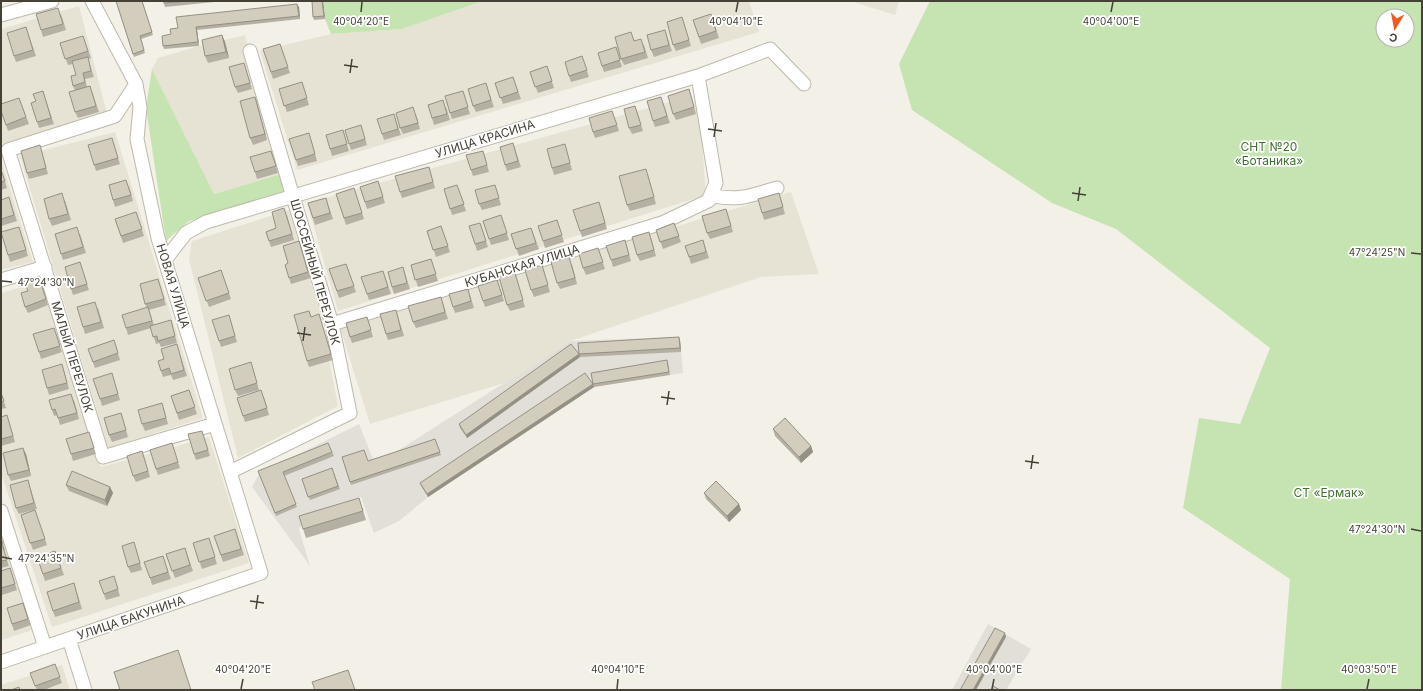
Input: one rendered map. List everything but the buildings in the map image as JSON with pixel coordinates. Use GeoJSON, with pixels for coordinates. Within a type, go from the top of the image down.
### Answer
{"type":"FeatureCollection","features":[{"type":"Feature","properties":{"kind":"street"},"geometry":{"type":"LineString","coordinates":[[1,15],[52,1]]}},
{"type":"Feature","properties":{"kind":"street","name":"НОВАЯ УЛИЦА"},"geometry":{"type":"LineString","coordinates":[[92,1],[136,84],[140,107],[137,139],[158,238],[261,573]]}},
{"type":"Feature","properties":{"kind":"street","name":"УЛИЦА КРАСИНА"},"geometry":{"type":"LineString","coordinates":[[165,260],[186,233],[206,222],[698,76],[770,49],[804,84]]}},
{"type":"Feature","properties":{"kind":"street","name":"ШОССЕЙНЫЙ ПЕРЕУЛОК"},"geometry":{"type":"LineString","coordinates":[[230,472],[350,412],[332,324],[250,51]]}},
{"type":"Feature","properties":{"kind":"street"},"geometry":{"type":"LineString","coordinates":[[698,76],[716,182],[708,201]]}},
{"type":"Feature","properties":{"kind":"street","name":"МАЛЫЙ ПЕРЕУЛОК"},"geometry":{"type":"LineString","coordinates":[[136,84],[115,116],[8,150],[103,458],[215,424]]}},
{"type":"Feature","properties":{"kind":"street","name":"КУБАНСКАЯ УЛИЦА"},"geometry":{"type":"LineString","coordinates":[[332,324],[662,224],[708,201],[714,196],[728,199],[745,198],[777,188]]}},
{"type":"Feature","properties":{"kind":"street"},"geometry":{"type":"LineString","coordinates":[[1,280],[45,267]]}},
{"type":"Feature","properties":{"kind":"street"},"geometry":{"type":"LineString","coordinates":[[1,511],[45,647]]}},
{"type":"Feature","properties":{"kind":"street","name":"УЛИЦА БАКУНИНА"},"geometry":{"type":"LineString","coordinates":[[1,662],[261,573]]}},
{"type":"Feature","properties":{"kind":"street"},"geometry":{"type":"LineString","coordinates":[[69,639],[85,690]]}},
{"type":"Feature","properties":{"kind":"shaded area"},"geometry":{"type":"Polygon","coordinates":[[[483,1],[749,1],[759,32],[297,170],[260,51],[331,34],[402,29],[483,1]]]}},
{"type":"Feature","properties":{"kind":"shaded area"},"geometry":{"type":"Polygon","coordinates":[[[850,1],[899,1],[895,15],[850,1]]]}},
{"type":"Feature","properties":{"kind":"shaded area"},"geometry":{"type":"Polygon","coordinates":[[[79,6],[107,113],[1,144],[1,29],[79,6]]]}},
{"type":"Feature","properties":{"kind":"shaded area"},"geometry":{"type":"Polygon","coordinates":[[[245,35],[281,174],[214,194],[152,69],[158,58],[245,35]]]}},
{"type":"Feature","properties":{"kind":"shaded area"},"geometry":{"type":"Polygon","coordinates":[[[691,96],[700,118],[706,195],[338,311],[307,203],[691,96]]]}},
{"type":"Feature","properties":{"kind":"shaded area"},"geometry":{"type":"Polygon","coordinates":[[[115,132],[203,418],[108,448],[20,156],[115,132]]]}},
{"type":"Feature","properties":{"kind":"shaded area"},"geometry":{"type":"Polygon","coordinates":[[[1,160],[33,262],[1,270],[1,160]]]}},
{"type":"Feature","properties":{"kind":"shaded area"},"geometry":{"type":"Polygon","coordinates":[[[791,192],[819,274],[761,277],[570,341],[504,383],[370,424],[340,327],[791,192]]]}},
{"type":"Feature","properties":{"kind":"shaded area"},"geometry":{"type":"Polygon","coordinates":[[[289,210],[320,313],[338,406],[238,458],[189,259],[192,241],[289,210]]]}},
{"type":"Feature","properties":{"kind":"shaded area"},"geometry":{"type":"Polygon","coordinates":[[[42,281],[101,467],[209,437],[249,563],[52,627],[1,473],[1,293],[42,281]]]}},
{"type":"Feature","properties":{"kind":"shaded area"},"geometry":{"type":"Polygon","coordinates":[[[679,337],[683,373],[594,387],[428,497],[399,521],[374,533],[361,497],[334,505],[302,524],[299,529],[310,566],[252,487],[259,474],[359,424],[373,459],[391,455],[570,341],[679,337]]]}},
{"type":"Feature","properties":{"kind":"shaded area"},"geometry":{"type":"Polygon","coordinates":[[[1,528],[33,630],[1,640],[1,528]]]}},
{"type":"Feature","properties":{"kind":"shaded area"},"geometry":{"type":"Polygon","coordinates":[[[988,624],[1031,649],[1006,690],[952,690],[988,624]]]}},
{"type":"Feature","properties":{"kind":"shaded area"},"geometry":{"type":"Polygon","coordinates":[[[62,665],[70,690],[1,690],[1,685],[62,665]]]}},
{"type":"Feature","properties":{"kind":"green space"},"geometry":{"type":"Polygon","coordinates":[[[323,1],[483,1],[402,29],[331,34],[325,19],[323,1]]]}},
{"type":"Feature","properties":{"kind":"green space","name":"СНТ №20 «Ботаника»"},"geometry":{"type":"Polygon","coordinates":[[[930,1],[1422,1],[1422,690],[1281,690],[1290,579],[1183,508],[1199,418],[1240,424],[1270,348],[1116,229],[1052,203],[912,110],[899,64],[930,1]]]}},
{"type":"Feature","properties":{"kind":"green space"},"geometry":{"type":"Polygon","coordinates":[[[152,69],[214,194],[281,174],[286,193],[189,221],[166,241],[146,108],[152,69]]]}},
{"type":"Feature","properties":{"kind":"park label","name":"СТ «Ермак»"},"geometry":{"type":"Point","coordinates":[1329,493]}}]}
